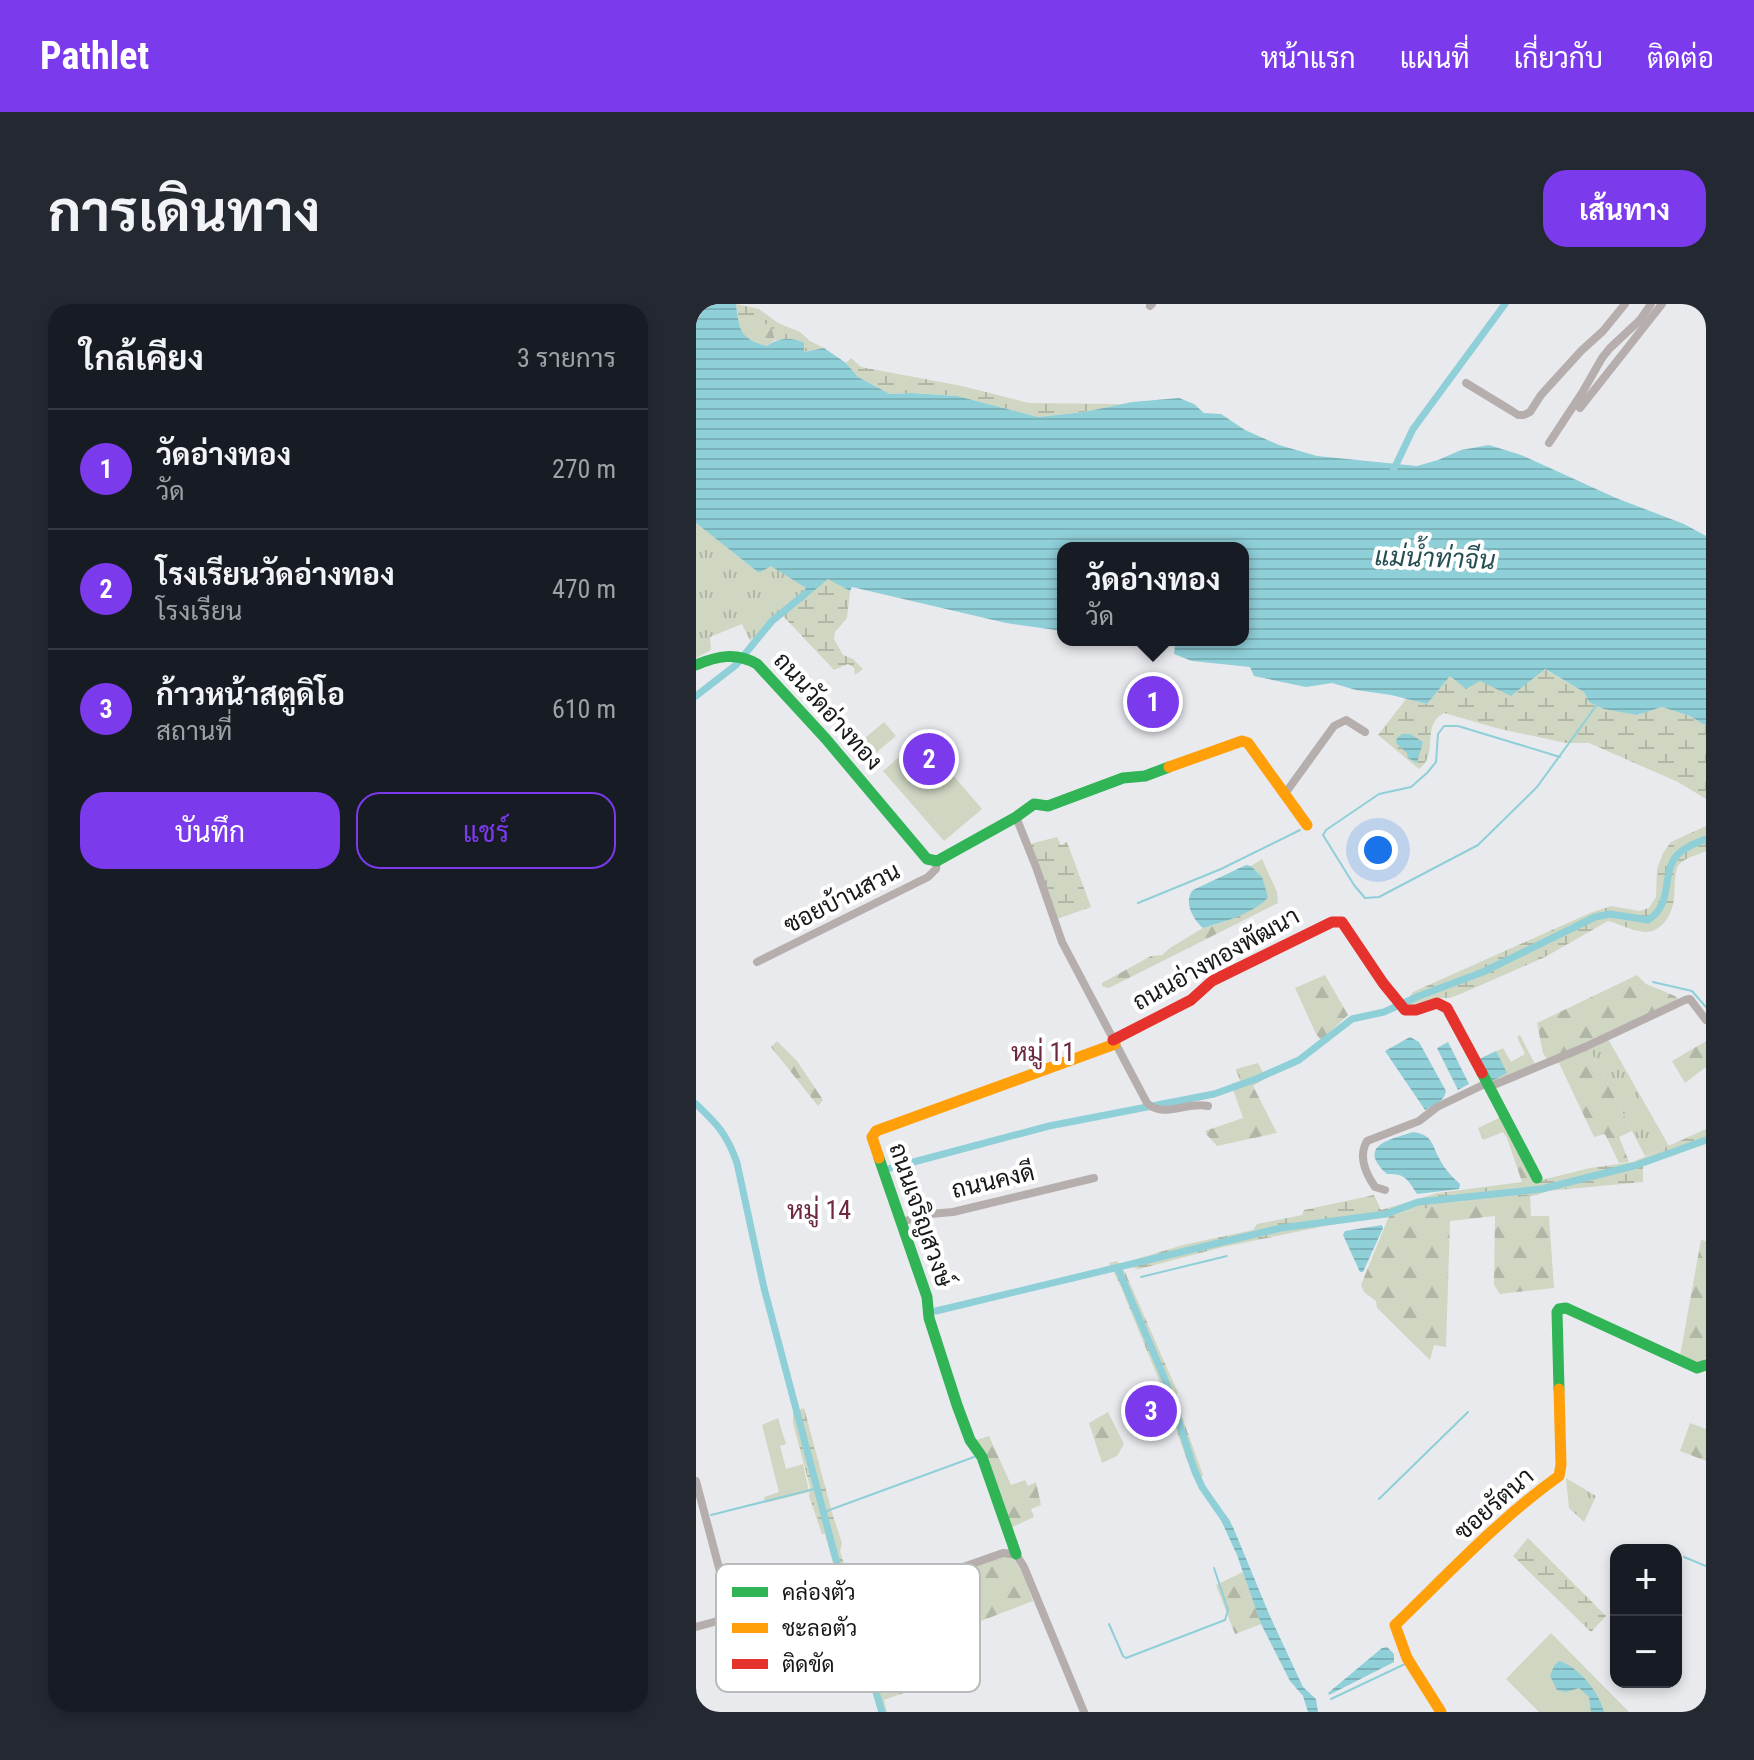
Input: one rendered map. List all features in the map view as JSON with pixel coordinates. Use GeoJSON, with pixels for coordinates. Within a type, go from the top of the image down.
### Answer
{"type":"FeatureCollection","features":[{"type":"Feature","properties":{"kind":"street"},"geometry":{"type":"LineString","coordinates":[[1466,383],[1518,415],[1524,415],[1530,412],[1557,376],[1603,331],[1625,304]]}},
{"type":"Feature","properties":{"kind":"street"},"geometry":{"type":"LineString","coordinates":[[1549,443],[1610,348],[1640,320],[1651,304]]}},
{"type":"Feature","properties":{"kind":"street"},"geometry":{"type":"LineString","coordinates":[[1580,408],[1662,304]]}},
{"type":"Feature","properties":{"kind":"street"},"geometry":{"type":"LineString","coordinates":[[1598,366],[1611,370]]}},
{"type":"Feature","properties":{"kind":"street","name":"ถนนวัดอ่างทอง"},"geometry":{"type":"LineString","coordinates":[[696,665],[710,658],[733,655],[743,656],[757,664],[822,734],[921,854],[937,861]]}},
{"type":"Feature","properties":{"kind":"street"},"geometry":{"type":"LineString","coordinates":[[1284,795],[1334,726],[1346,720],[1365,732]]}},
{"type":"Feature","properties":{"kind":"street"},"geometry":{"type":"LineString","coordinates":[[937,861],[1034,804],[1048,806],[1123,778],[1145,776],[1242,741],[1248,743],[1307,825]]}},
{"type":"Feature","properties":{"kind":"street"},"geometry":{"type":"LineString","coordinates":[[1016,817],[1062,942],[1149,1105],[1156,1110],[1208,1106]]}},
{"type":"Feature","properties":{"kind":"street","name":"ซอยบ้านสวน"},"geometry":{"type":"LineString","coordinates":[[757,962],[928,877],[936,869],[937,861]]}},
{"type":"Feature","properties":{"kind":"street","name":"ถนนอ่างทองพัฒนา"},"geometry":{"type":"LineString","coordinates":[[1114,1042],[1191,1000],[1212,981],[1332,922],[1342,922],[1397,1001],[1410,1012],[1438,1002],[1447,1008],[1537,1178]]}},
{"type":"Feature","properties":{"kind":"street"},"geometry":{"type":"LineString","coordinates":[[1385,1190],[1372,1184],[1366,1170],[1362,1156],[1367,1141],[1419,1121],[1437,1107],[1585,1047],[1685,1000],[1695,1003],[1706,1020]]}},
{"type":"Feature","properties":{"kind":"street","name":"ถนนเจริญสวงษ์"},"geometry":{"type":"LineString","coordinates":[[1016,1554],[982,1457],[970,1440],[957,1405],[929,1318],[927,1297],[872,1141],[873,1133],[1114,1042]]}},
{"type":"Feature","properties":{"kind":"street","name":"ถนนคงดี"},"geometry":{"type":"LineString","coordinates":[[901,1222],[1094,1178]]}},
{"type":"Feature","properties":{"kind":"street","name":"ซอยรัตนา"},"geometry":{"type":"LineString","coordinates":[[1441,1712],[1416,1672],[1396,1634],[1395,1625],[1487,1536],[1559,1476],[1559,1309],[1566,1308],[1697,1368],[1706,1365]]}},
{"type":"Feature","properties":{"kind":"street"},"geometry":{"type":"LineString","coordinates":[[696,1481],[718,1564]]}},
{"type":"Feature","properties":{"kind":"street"},"geometry":{"type":"LineString","coordinates":[[972,1564],[1003,1553],[1016,1554],[1084,1712]]}},
{"type":"Feature","properties":{"kind":"street"},"geometry":{"type":"LineString","coordinates":[[696,1627],[716,1621]]}},
{"type":"Feature","properties":{"kind":"green space"},"geometry":{"type":"Polygon","coordinates":[[[736,304],[759,309],[824,348],[803,352],[795,339],[775,340],[772,328],[755,318],[738,320],[736,304]]]}},
{"type":"Feature","properties":{"kind":"green space"},"geometry":{"type":"Polygon","coordinates":[[[755,318],[772,328],[775,340],[767,346],[748,338],[739,326],[738,320],[755,318]]]}},
{"type":"Feature","properties":{"kind":"green space"},"geometry":{"type":"Polygon","coordinates":[[[851,358],[861,367],[962,386],[1029,403],[1122,404],[1038,417],[957,396],[890,394],[858,377],[846,363],[851,358]]]}},
{"type":"Feature","properties":{"kind":"green space"},"geometry":{"type":"Polygon","coordinates":[[[696,523],[759,573],[771,565],[807,588],[750,641],[742,624],[710,637],[711,650],[696,658],[696,523]]]}},
{"type":"Feature","properties":{"kind":"green space"},"geometry":{"type":"Polygon","coordinates":[[[828,578],[850,591],[847,618],[835,632],[834,639],[843,655],[853,659],[863,669],[855,675],[854,668],[848,664],[834,670],[783,616],[770,627],[768,625],[799,597],[803,600],[828,578]]]}},
{"type":"Feature","properties":{"kind":"green space"},"geometry":{"type":"Polygon","coordinates":[[[1544,669],[1584,692],[1589,702],[1637,715],[1662,707],[1690,716],[1706,726],[1706,799],[1678,782],[1589,743],[1566,743],[1444,713],[1433,725],[1428,755],[1419,769],[1378,735],[1406,699],[1427,704],[1450,676],[1480,681],[1544,669]]]}},
{"type":"Feature","properties":{"kind":"green space"},"geometry":{"type":"Polygon","coordinates":[[[884,722],[896,736],[865,762],[853,748],[884,722]]]}},
{"type":"Feature","properties":{"kind":"green space"},"geometry":{"type":"Polygon","coordinates":[[[921,738],[982,809],[944,841],[883,771],[921,738]]]}},
{"type":"Feature","properties":{"kind":"green space"},"geometry":{"type":"Polygon","coordinates":[[[1706,826],[1706,851],[1678,866],[1671,910],[1656,929],[1644,932],[1608,921],[1545,957],[1463,993],[1413,1007],[1406,1002],[1413,992],[1590,913],[1611,906],[1640,911],[1649,908],[1656,897],[1657,869],[1663,853],[1671,842],[1706,826]]]}},
{"type":"Feature","properties":{"kind":"green space"},"geometry":{"type":"Polygon","coordinates":[[[1057,837],[1061,845],[1067,842],[1091,907],[1057,919],[1030,844],[1057,837]]]}},
{"type":"Feature","properties":{"kind":"green space"},"geometry":{"type":"Polygon","coordinates":[[[1262,859],[1277,892],[1278,903],[1109,988],[1102,986],[1102,983],[1151,956],[1162,955],[1203,928],[1247,911],[1262,877],[1251,866],[1262,859]]]}},
{"type":"Feature","properties":{"kind":"green space"},"geometry":{"type":"Polygon","coordinates":[[[1325,975],[1348,1015],[1321,1040],[1295,988],[1325,975]]]}},
{"type":"Feature","properties":{"kind":"green space"},"geometry":{"type":"Polygon","coordinates":[[[1637,975],[1646,984],[1675,996],[1683,1004],[1589,1048],[1632,1131],[1619,1137],[1629,1162],[1619,1163],[1605,1134],[1594,1137],[1559,1063],[1551,1065],[1543,1053],[1537,1023],[1637,975]]]}},
{"type":"Feature","properties":{"kind":"green space"},"geometry":{"type":"Polygon","coordinates":[[[1520,1035],[1535,1064],[1492,1084],[1481,1058],[1503,1048],[1511,1062],[1525,1054],[1517,1037],[1520,1035]]]}},
{"type":"Feature","properties":{"kind":"green space"},"geometry":{"type":"Polygon","coordinates":[[[1608,1039],[1669,1146],[1645,1156],[1589,1048],[1608,1039]]]}},
{"type":"Feature","properties":{"kind":"green space"},"geometry":{"type":"Polygon","coordinates":[[[777,1041],[797,1061],[823,1100],[818,1106],[771,1047],[777,1041]]]}},
{"type":"Feature","properties":{"kind":"green space"},"geometry":{"type":"Polygon","coordinates":[[[1706,1041],[1706,1067],[1685,1083],[1672,1061],[1706,1041]]]}},
{"type":"Feature","properties":{"kind":"green space"},"geometry":{"type":"Polygon","coordinates":[[[1258,1063],[1266,1078],[1253,1086],[1277,1133],[1217,1146],[1205,1131],[1243,1118],[1231,1084],[1240,1081],[1236,1069],[1258,1063]]]}},
{"type":"Feature","properties":{"kind":"green space"},"geometry":{"type":"Polygon","coordinates":[[[1507,1114],[1543,1180],[1522,1182],[1503,1132],[1483,1140],[1478,1128],[1507,1114]]]}},
{"type":"Feature","properties":{"kind":"green space"},"geometry":{"type":"Polygon","coordinates":[[[1706,1129],[1706,1144],[1643,1164],[1643,1182],[1547,1191],[1537,1195],[1408,1211],[1223,1247],[1139,1269],[1127,1262],[1183,1245],[1253,1230],[1257,1224],[1302,1215],[1304,1210],[1374,1195],[1381,1210],[1438,1193],[1546,1179],[1633,1162],[1706,1129]]]}},
{"type":"Feature","properties":{"kind":"green space"},"geometry":{"type":"Polygon","coordinates":[[[1530,1195],[1531,1216],[1549,1216],[1554,1288],[1500,1294],[1494,1285],[1495,1216],[1450,1221],[1446,1347],[1434,1345],[1430,1360],[1377,1308],[1376,1301],[1364,1292],[1361,1285],[1389,1216],[1441,1205],[1530,1195]]]}},
{"type":"Feature","properties":{"kind":"green space"},"geometry":{"type":"Polygon","coordinates":[[[1701,1240],[1706,1241],[1706,1358],[1698,1364],[1680,1356],[1701,1240]]]}},
{"type":"Feature","properties":{"kind":"green space"},"geometry":{"type":"Polygon","coordinates":[[[1117,1261],[1125,1272],[1178,1393],[1175,1397],[1203,1475],[1194,1479],[1169,1405],[1109,1263],[1117,1261]]]}},
{"type":"Feature","properties":{"kind":"green space"},"geometry":{"type":"Polygon","coordinates":[[[804,1408],[842,1543],[840,1551],[844,1564],[833,1564],[809,1496],[810,1487],[793,1423],[793,1412],[804,1408]]]}},
{"type":"Feature","properties":{"kind":"green space"},"geometry":{"type":"Polygon","coordinates":[[[1108,1412],[1124,1444],[1117,1456],[1102,1463],[1089,1423],[1108,1412]]]}},
{"type":"Feature","properties":{"kind":"green space"},"geometry":{"type":"Polygon","coordinates":[[[778,1418],[786,1444],[780,1446],[786,1469],[803,1464],[809,1492],[765,1503],[764,1497],[779,1492],[762,1425],[778,1418]]]}},
{"type":"Feature","properties":{"kind":"green space"},"geometry":{"type":"Polygon","coordinates":[[[1690,1423],[1706,1429],[1706,1461],[1680,1451],[1690,1423]]]}},
{"type":"Feature","properties":{"kind":"green space"},"geometry":{"type":"Polygon","coordinates":[[[971,1434],[977,1440],[989,1436],[1011,1485],[1025,1480],[1028,1486],[1036,1482],[1041,1505],[1031,1509],[1034,1517],[1010,1528],[971,1434]]]}},
{"type":"Feature","properties":{"kind":"green space"},"geometry":{"type":"Polygon","coordinates":[[[1566,1478],[1596,1496],[1584,1522],[1569,1508],[1566,1478]]]}},
{"type":"Feature","properties":{"kind":"green space"},"geometry":{"type":"Polygon","coordinates":[[[1528,1538],[1606,1616],[1591,1632],[1513,1556],[1528,1538]]]}},
{"type":"Feature","properties":{"kind":"green space"},"geometry":{"type":"Polygon","coordinates":[[[1010,1556],[1014,1560],[1033,1601],[980,1621],[980,1565],[1010,1556]]]}},
{"type":"Feature","properties":{"kind":"green space"},"geometry":{"type":"Polygon","coordinates":[[[1243,1572],[1261,1624],[1235,1634],[1216,1585],[1243,1572]]]}},
{"type":"Feature","properties":{"kind":"green space"},"geometry":{"type":"Polygon","coordinates":[[[1551,1633],[1629,1712],[1539,1712],[1506,1679],[1551,1633]]]}},
{"type":"Feature","properties":{"kind":"green space"},"geometry":{"type":"Polygon","coordinates":[[[871,1692],[907,1692],[884,1700],[887,1712],[878,1712],[874,1694],[871,1692]]]}},
{"type":"Feature","properties":{"kind":"water","name":"แม่น้ำท่าจีน"},"geometry":{"type":"Polygon","coordinates":[[[696,304],[736,304],[742,332],[751,340],[767,346],[781,340],[795,340],[804,343],[804,352],[824,348],[846,363],[858,377],[890,394],[957,396],[1038,417],[1179,398],[1194,404],[1204,413],[1221,414],[1245,430],[1279,445],[1317,456],[1417,466],[1461,450],[1489,445],[1521,455],[1706,536],[1706,726],[1690,716],[1662,707],[1637,715],[1604,709],[1589,702],[1584,692],[1545,669],[1511,696],[1480,681],[1466,689],[1450,676],[1427,704],[1332,683],[1306,687],[1254,676],[1250,667],[1192,661],[1174,654],[1175,646],[1249,646],[1249,542],[1057,542],[1057,630],[1006,623],[852,587],[850,591],[828,579],[803,600],[799,597],[806,588],[771,566],[759,573],[696,523],[696,304]]]}},
{"type":"Feature","properties":{"kind":"water"},"geometry":{"type":"Polygon","coordinates":[[[1402,734],[1410,734],[1423,742],[1417,763],[1408,758],[1396,743],[1402,734]]]}},
{"type":"Feature","properties":{"kind":"water"},"geometry":{"type":"Polygon","coordinates":[[[1246,865],[1262,877],[1268,897],[1247,912],[1203,928],[1190,910],[1190,894],[1246,865]]]}},
{"type":"Feature","properties":{"kind":"water"},"geometry":{"type":"Polygon","coordinates":[[[1410,1037],[1419,1042],[1446,1091],[1441,1101],[1425,1110],[1385,1051],[1410,1037]]]}},
{"type":"Feature","properties":{"kind":"water"},"geometry":{"type":"Polygon","coordinates":[[[1448,1042],[1469,1084],[1458,1090],[1437,1048],[1448,1042]]]}},
{"type":"Feature","properties":{"kind":"water"},"geometry":{"type":"Polygon","coordinates":[[[1496,1051],[1507,1073],[1492,1081],[1480,1059],[1496,1051]]]}},
{"type":"Feature","properties":{"kind":"water"},"geometry":{"type":"Polygon","coordinates":[[[1413,1132],[1430,1140],[1443,1165],[1460,1184],[1459,1189],[1417,1194],[1405,1178],[1387,1174],[1378,1164],[1375,1151],[1379,1146],[1413,1132]]]}},
{"type":"Feature","properties":{"kind":"water"},"geometry":{"type":"Polygon","coordinates":[[[1382,1225],[1363,1272],[1360,1272],[1343,1235],[1345,1231],[1382,1225]]]}},
{"type":"Feature","properties":{"kind":"water"},"geometry":{"type":"Polygon","coordinates":[[[1226,1515],[1303,1687],[1316,1699],[1318,1712],[1308,1712],[1303,1696],[1290,1681],[1261,1624],[1237,1555],[1220,1518],[1226,1515]]]}},
{"type":"Feature","properties":{"kind":"water"},"geometry":{"type":"Polygon","coordinates":[[[1387,1647],[1394,1654],[1394,1662],[1329,1695],[1382,1648],[1387,1647]]]}},
{"type":"Feature","properties":{"kind":"water"},"geometry":{"type":"Polygon","coordinates":[[[1559,1661],[1587,1681],[1598,1696],[1604,1712],[1591,1712],[1589,1697],[1579,1688],[1566,1692],[1557,1690],[1550,1676],[1559,1661]]]}},
{"type":"Feature","properties":{"kind":"waterway"},"geometry":{"type":"LineString","coordinates":[[1393,471],[1413,429],[1505,304]]}},
{"type":"Feature","properties":{"kind":"waterway"},"geometry":{"type":"LineString","coordinates":[[696,696],[736,665],[772,621],[805,594]]}},
{"type":"Feature","properties":{"kind":"waterway"},"geometry":{"type":"LineString","coordinates":[[1560,757],[1458,726],[1444,726],[1438,734],[1436,762],[1427,773],[1411,787],[1379,794],[1323,835],[1365,898],[1379,897],[1478,845],[1537,787],[1596,706]]}},
{"type":"Feature","properties":{"kind":"waterway"},"geometry":{"type":"LineString","coordinates":[[1138,903],[1221,869],[1300,830]]}},
{"type":"Feature","properties":{"kind":"waterway"},"geometry":{"type":"LineString","coordinates":[[891,1168],[1049,1126],[1214,1094],[1256,1079],[1299,1060],[1352,1019],[1384,1012],[1483,972],[1595,917],[1610,914],[1648,920],[1661,906],[1669,870],[1677,855],[1706,839]]}},
{"type":"Feature","properties":{"kind":"waterway"},"geometry":{"type":"LineString","coordinates":[[1653,982],[1692,991],[1706,1007]]}},
{"type":"Feature","properties":{"kind":"waterway"},"geometry":{"type":"LineString","coordinates":[[696,1104],[721,1130],[737,1163],[764,1288],[837,1564]]}},
{"type":"Feature","properties":{"kind":"waterway"},"geometry":{"type":"LineString","coordinates":[[936,1311],[1281,1228],[1386,1214],[1418,1202],[1542,1189],[1637,1165],[1706,1140]]}},
{"type":"Feature","properties":{"kind":"waterway"},"geometry":{"type":"LineString","coordinates":[[1141,1277],[1227,1256]]}},
{"type":"Feature","properties":{"kind":"waterway"},"geometry":{"type":"LineString","coordinates":[[1118,1269],[1166,1382],[1194,1469],[1202,1487],[1227,1523]]}},
{"type":"Feature","properties":{"kind":"waterway"},"geometry":{"type":"LineString","coordinates":[[1379,1499],[1468,1412]]}},
{"type":"Feature","properties":{"kind":"waterway"},"geometry":{"type":"LineString","coordinates":[[824,1512],[974,1457]]}},
{"type":"Feature","properties":{"kind":"waterway"},"geometry":{"type":"LineString","coordinates":[[711,1515],[818,1488]]}},
{"type":"Feature","properties":{"kind":"waterway"},"geometry":{"type":"LineString","coordinates":[[1684,1557],[1706,1566]]}},
{"type":"Feature","properties":{"kind":"waterway"},"geometry":{"type":"LineString","coordinates":[[1109,1624],[1126,1658],[1225,1620],[1228,1610],[1214,1568]]}},
{"type":"Feature","properties":{"kind":"waterway"},"geometry":{"type":"LineString","coordinates":[[1331,1699],[1405,1664]]}},
{"type":"Feature","properties":{"kind":"waterway"},"geometry":{"type":"LineString","coordinates":[[876,1692],[882,1712]]}},
{"type":"Feature","properties":{"kind":"traffic: fast"},"geometry":{"type":"LineString","coordinates":[[696,665],[726,657],[742,658],[757,664],[826,739],[927,859],[937,861],[1034,804],[1048,806],[1123,778],[1145,776],[1169,767]]}},
{"type":"Feature","properties":{"kind":"traffic: fast"},"geometry":{"type":"LineString","coordinates":[[1482,1073],[1537,1178]]}},
{"type":"Feature","properties":{"kind":"traffic: fast"},"geometry":{"type":"LineString","coordinates":[[879,1158],[927,1297],[929,1318],[957,1405],[970,1440],[982,1457],[1016,1554]]}},
{"type":"Feature","properties":{"kind":"traffic: fast"},"geometry":{"type":"LineString","coordinates":[[1559,1389],[1559,1309],[1566,1308],[1697,1368],[1706,1365]]}},
{"type":"Feature","properties":{"kind":"traffic: slow"},"geometry":{"type":"LineString","coordinates":[[1169,767],[1242,741],[1248,743],[1307,825]]}},
{"type":"Feature","properties":{"kind":"traffic: slow"},"geometry":{"type":"LineString","coordinates":[[879,1158],[872,1137],[876,1131],[1115,1044]]}},
{"type":"Feature","properties":{"kind":"traffic: slow"},"geometry":{"type":"LineString","coordinates":[[1441,1712],[1407,1658],[1395,1625],[1495,1529],[1559,1476],[1559,1389]]}},
{"type":"Feature","properties":{"kind":"traffic: jam"},"geometry":{"type":"LineString","coordinates":[[1113,1040],[1191,1000],[1212,981],[1332,922],[1342,922],[1405,1010],[1437,1003],[1447,1008],[1482,1073]]}},
{"type":"Feature","properties":{"kind":"place","name":"วัดอ่างทอง"},"geometry":{"type":"Point","coordinates":[1153,702]}},
{"type":"Feature","properties":{"kind":"place","name":"โรงเรียนวัดอ่างทอง"},"geometry":{"type":"Point","coordinates":[929,759]}},
{"type":"Feature","properties":{"kind":"place","name":"ก้าวหน้าสตูดิโอ"},"geometry":{"type":"Point","coordinates":[1151,1411]}},
{"type":"Feature","properties":{"kind":"district","name":"หมู่ 11"},"geometry":{"type":"Point","coordinates":[1043,1052]}},
{"type":"Feature","properties":{"kind":"district","name":"หมู่ 14"},"geometry":{"type":"Point","coordinates":[819,1210]}}]}
